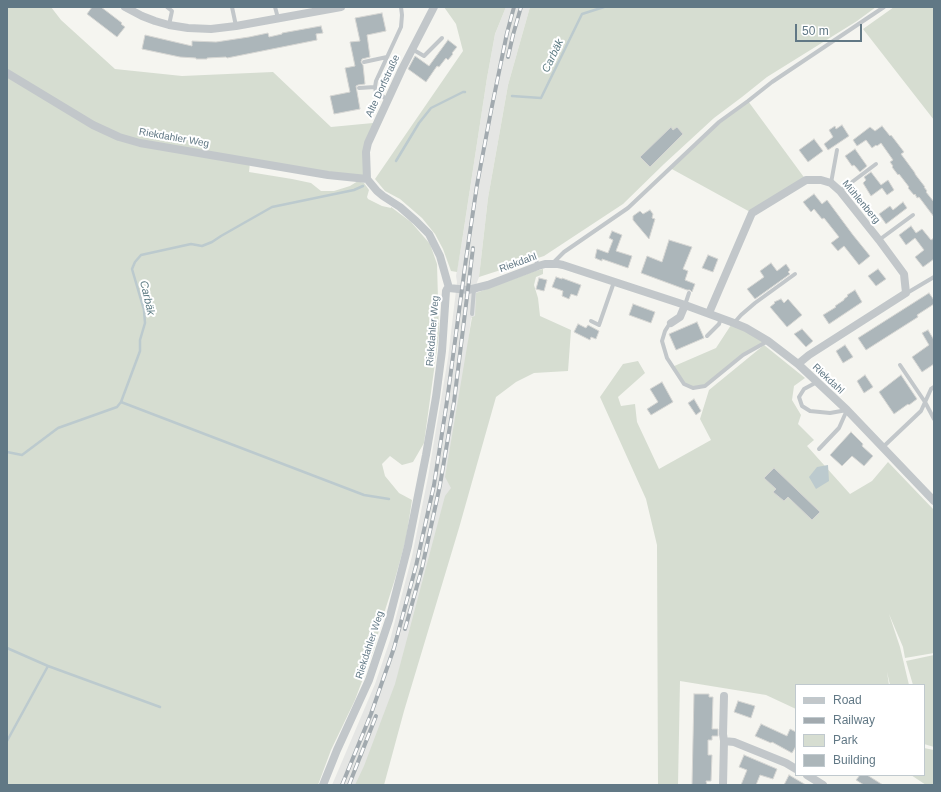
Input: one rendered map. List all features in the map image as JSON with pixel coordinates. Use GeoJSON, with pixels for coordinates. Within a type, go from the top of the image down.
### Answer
{"type":"FeatureCollection","features":[{"type":"Feature","properties":{"kind":"street"},"geometry":{"type":"LineString","coordinates":[[126,7],[142,16],[169,25],[211,29],[236,26],[341,7]]}},
{"type":"Feature","properties":{"kind":"street","name":"Alte Dorfstraße"},"geometry":{"type":"LineString","coordinates":[[367,179],[366,152],[368,143],[412,49],[434,7]]}},
{"type":"Feature","properties":{"kind":"street","name":"Riekdahler Weg"},"geometry":{"type":"LineString","coordinates":[[7,73],[93,126],[119,137],[140,143],[328,175],[367,179],[377,191],[400,207],[429,234],[440,256],[449,288],[446,291],[442,351],[436,397],[408,546],[389,620],[369,680],[337,750],[323,785]]}},
{"type":"Feature","properties":{"kind":"street","name":"Mühlenberg"},"geometry":{"type":"LineString","coordinates":[[709,313],[752,212],[806,180],[821,180],[831,183],[840,191],[880,240],[904,274],[906,293]]}},
{"type":"Feature","properties":{"kind":"street","name":"Riekdahl"},"geometry":{"type":"LineString","coordinates":[[449,288],[468,290],[488,285],[545,264],[563,265],[709,313],[746,328],[768,341],[798,364],[847,410],[934,501]]}},
{"type":"Feature","properties":{"kind":"street"},"geometry":{"type":"LineString","coordinates":[[798,364],[809,355],[906,293]]}},
{"type":"Feature","properties":{"kind":"street"},"geometry":{"type":"LineString","coordinates":[[671,322],[680,316],[685,305]]}},
{"type":"Feature","properties":{"kind":"street"},"geometry":{"type":"LineString","coordinates":[[723,785],[724,696]]}},
{"type":"Feature","properties":{"kind":"street"},"geometry":{"type":"LineString","coordinates":[[724,741],[734,742],[786,763],[795,768]]}},
{"type":"Feature","properties":{"kind":"street"},"geometry":{"type":"LineString","coordinates":[[808,776],[823,785]]}},
{"type":"Feature","properties":{"kind":"lane"},"geometry":{"type":"LineString","coordinates":[[167,7],[172,11],[169,25]]}},
{"type":"Feature","properties":{"kind":"lane"},"geometry":{"type":"LineString","coordinates":[[232,7],[236,26]]}},
{"type":"Feature","properties":{"kind":"lane"},"geometry":{"type":"LineString","coordinates":[[275,7],[278,18]]}},
{"type":"Feature","properties":{"kind":"lane"},"geometry":{"type":"LineString","coordinates":[[388,100],[376,92],[375,87],[376,81],[401,26],[401,7]]}},
{"type":"Feature","properties":{"kind":"lane"},"geometry":{"type":"LineString","coordinates":[[552,264],[564,252],[628,208],[719,122],[748,102],[772,82],[884,7]]}},
{"type":"Feature","properties":{"kind":"lane"},"geometry":{"type":"LineString","coordinates":[[412,49],[424,56],[442,38]]}},
{"type":"Feature","properties":{"kind":"lane"},"geometry":{"type":"LineString","coordinates":[[364,62],[387,57]]}},
{"type":"Feature","properties":{"kind":"lane"},"geometry":{"type":"LineString","coordinates":[[359,88],[375,87]]}},
{"type":"Feature","properties":{"kind":"lane"},"geometry":{"type":"LineString","coordinates":[[831,183],[837,150]]}},
{"type":"Feature","properties":{"kind":"lane"},"geometry":{"type":"LineString","coordinates":[[840,191],[876,164]]}},
{"type":"Feature","properties":{"kind":"lane"},"geometry":{"type":"LineString","coordinates":[[880,240],[913,215]]}},
{"type":"Feature","properties":{"kind":"lane"},"geometry":{"type":"LineString","coordinates":[[534,254],[538,266]]}},
{"type":"Feature","properties":{"kind":"lane"},"geometry":{"type":"LineString","coordinates":[[734,323],[755,303],[795,274]]}},
{"type":"Feature","properties":{"kind":"lane"},"geometry":{"type":"LineString","coordinates":[[906,293],[934,277]]}},
{"type":"Feature","properties":{"kind":"lane"},"geometry":{"type":"LineString","coordinates":[[591,321],[599,325],[614,282]]}},
{"type":"Feature","properties":{"kind":"lane"},"geometry":{"type":"LineString","coordinates":[[472,314],[474,288]]}},
{"type":"Feature","properties":{"kind":"lane"},"geometry":{"type":"LineString","coordinates":[[685,305],[689,293]]}},
{"type":"Feature","properties":{"kind":"lane"},"geometry":{"type":"LineString","coordinates":[[707,336],[719,324],[721,318]]}},
{"type":"Feature","properties":{"kind":"lane"},"geometry":{"type":"LineString","coordinates":[[671,322],[665,331],[662,341],[667,358],[684,384],[693,388],[704,386],[743,355],[768,341]]}},
{"type":"Feature","properties":{"kind":"lane"},"geometry":{"type":"LineString","coordinates":[[900,365],[925,402],[934,419]]}},
{"type":"Feature","properties":{"kind":"lane"},"geometry":{"type":"LineString","coordinates":[[817,382],[804,389],[799,397],[802,406],[810,411],[830,413],[847,410]]}},
{"type":"Feature","properties":{"kind":"lane"},"geometry":{"type":"LineString","coordinates":[[882,447],[921,411],[931,389],[934,387]]}},
{"type":"Feature","properties":{"kind":"lane"},"geometry":{"type":"LineString","coordinates":[[819,449],[839,428],[847,410]]}},
{"type":"Feature","properties":{"kind":"shaded area"},"geometry":{"type":"Polygon","coordinates":[[[506,7],[530,7],[508,85],[488,198],[479,277],[476,285],[478,294],[478,316],[471,318],[461,405],[454,491],[365,785],[332,785],[375,684],[390,640],[412,556],[428,477],[448,358],[457,282],[456,276],[487,78],[495,34],[506,7]]]}},
{"type":"Feature","properties":{"kind":"shaded area"},"geometry":{"type":"Polygon","coordinates":[[[828,465],[829,481],[816,489],[809,477],[817,467],[828,465]]]}},
{"type":"Feature","properties":{"kind":"green space"},"geometry":{"type":"Polygon","coordinates":[[[7,7],[51,7],[61,20],[115,69],[182,76],[273,72],[331,127],[373,123],[367,179],[250,162],[249,172],[311,183],[321,191],[334,191],[350,186],[358,181],[364,183],[369,190],[367,197],[368,199],[382,206],[391,207],[411,222],[430,244],[437,264],[439,334],[424,443],[413,462],[402,465],[390,456],[382,464],[385,476],[399,493],[412,500],[406,539],[374,649],[355,700],[331,750],[318,785],[7,785],[7,7]]]}},
{"type":"Feature","properties":{"kind":"green space"},"geometry":{"type":"Polygon","coordinates":[[[444,7],[506,7],[495,34],[457,272],[451,271],[443,249],[435,234],[422,218],[400,199],[385,191],[375,179],[463,51],[456,24],[444,7]]]}},
{"type":"Feature","properties":{"kind":"green space"},"geometry":{"type":"Polygon","coordinates":[[[530,7],[876,7],[857,21],[767,77],[714,118],[623,204],[544,256],[479,277],[488,198],[508,85],[530,7]]]}},
{"type":"Feature","properties":{"kind":"green space"},"geometry":{"type":"Polygon","coordinates":[[[894,7],[934,7],[934,120],[863,29],[894,7]]]}},
{"type":"Feature","properties":{"kind":"green space"},"geometry":{"type":"Polygon","coordinates":[[[748,101],[806,180],[752,213],[670,168],[719,122],[748,101]]]}},
{"type":"Feature","properties":{"kind":"green space"},"geometry":{"type":"Polygon","coordinates":[[[543,269],[543,274],[536,277],[534,285],[538,298],[540,316],[571,330],[568,371],[534,373],[516,382],[496,397],[459,528],[404,711],[384,785],[355,785],[364,766],[395,684],[445,496],[451,488],[445,477],[472,317],[475,316],[476,293],[543,269]]]}},
{"type":"Feature","properties":{"kind":"green space"},"geometry":{"type":"Polygon","coordinates":[[[733,322],[768,341],[743,355],[705,386],[693,388],[684,384],[672,367],[716,348],[733,322]]]}},
{"type":"Feature","properties":{"kind":"green space"},"geometry":{"type":"Polygon","coordinates":[[[764,345],[805,378],[794,386],[792,400],[801,415],[798,424],[814,440],[807,446],[850,494],[872,481],[888,462],[934,510],[934,653],[905,658],[903,647],[889,614],[900,647],[909,684],[890,684],[887,672],[889,684],[795,684],[795,709],[766,695],[680,681],[678,785],[658,785],[657,545],[646,499],[600,397],[623,364],[638,361],[645,373],[618,397],[621,406],[635,404],[637,422],[659,469],[711,440],[700,419],[709,390],[764,345]]]}},
{"type":"Feature","properties":{"kind":"green space"},"geometry":{"type":"Polygon","coordinates":[[[934,655],[934,747],[925,744],[925,684],[913,684],[906,661],[934,655]]]}},
{"type":"Feature","properties":{"kind":"green space"},"geometry":{"type":"Polygon","coordinates":[[[925,748],[934,750],[934,785],[926,785],[912,776],[925,776],[925,748]]]}},
{"type":"Feature","properties":{"kind":"building"},"geometry":{"type":"Polygon","coordinates":[[[92,7],[101,7],[122,23],[121,24],[125,27],[117,37],[87,14],[92,7]]]}},
{"type":"Feature","properties":{"kind":"building"},"geometry":{"type":"Polygon","coordinates":[[[382,13],[386,31],[367,35],[370,57],[362,59],[361,62],[363,65],[365,84],[356,86],[360,109],[334,114],[330,96],[350,92],[345,68],[355,66],[350,42],[360,41],[355,18],[382,13]]]}},
{"type":"Feature","properties":{"kind":"building"},"geometry":{"type":"Polygon","coordinates":[[[321,26],[323,33],[316,34],[317,40],[227,58],[196,59],[142,49],[145,35],[192,46],[192,41],[216,42],[268,33],[269,37],[282,33],[321,26]]]}},
{"type":"Feature","properties":{"kind":"building"},"geometry":{"type":"Polygon","coordinates":[[[448,40],[457,47],[448,60],[446,58],[439,67],[437,66],[426,82],[408,69],[415,56],[429,66],[448,40]]]}},
{"type":"Feature","properties":{"kind":"building"},"geometry":{"type":"Polygon","coordinates":[[[842,125],[849,136],[828,150],[824,144],[833,137],[829,130],[835,126],[836,129],[842,125]]]}},
{"type":"Feature","properties":{"kind":"building"},"geometry":{"type":"Polygon","coordinates":[[[882,126],[904,152],[901,154],[934,202],[934,217],[919,197],[917,198],[915,194],[914,195],[892,167],[893,166],[890,162],[893,160],[881,143],[872,148],[866,140],[857,146],[853,140],[870,127],[875,131],[882,126]]]}},
{"type":"Feature","properties":{"kind":"building"},"geometry":{"type":"Polygon","coordinates":[[[671,127],[673,130],[677,127],[683,134],[650,167],[640,157],[671,127]]]}},
{"type":"Feature","properties":{"kind":"building"},"geometry":{"type":"Polygon","coordinates":[[[814,139],[823,151],[808,162],[799,150],[814,139]]]}},
{"type":"Feature","properties":{"kind":"building"},"geometry":{"type":"Polygon","coordinates":[[[855,149],[867,166],[860,172],[854,165],[852,166],[845,156],[855,149]]]}},
{"type":"Feature","properties":{"kind":"building"},"geometry":{"type":"Polygon","coordinates":[[[871,172],[881,185],[888,180],[894,190],[887,195],[882,188],[871,196],[863,183],[866,180],[864,177],[871,172]]]}},
{"type":"Feature","properties":{"kind":"building"},"geometry":{"type":"Polygon","coordinates":[[[814,194],[822,204],[827,200],[870,256],[859,265],[844,246],[838,251],[831,243],[839,237],[824,218],[822,219],[814,209],[811,212],[803,202],[814,194]]]}},
{"type":"Feature","properties":{"kind":"building"},"geometry":{"type":"Polygon","coordinates":[[[903,202],[907,208],[886,224],[879,214],[890,206],[893,210],[903,202]]]}},
{"type":"Feature","properties":{"kind":"building"},"geometry":{"type":"Polygon","coordinates":[[[650,210],[653,214],[652,218],[655,219],[649,239],[633,220],[633,216],[640,211],[643,214],[650,210]]]}},
{"type":"Feature","properties":{"kind":"building"},"geometry":{"type":"Polygon","coordinates":[[[911,226],[916,233],[922,229],[931,240],[934,238],[934,259],[923,267],[915,257],[924,250],[915,238],[906,245],[899,235],[911,226]]]}},
{"type":"Feature","properties":{"kind":"building"},"geometry":{"type":"Polygon","coordinates":[[[612,231],[622,235],[616,251],[632,256],[628,268],[595,258],[597,249],[608,253],[613,240],[609,238],[612,231]]]}},
{"type":"Feature","properties":{"kind":"building"},"geometry":{"type":"Polygon","coordinates":[[[669,240],[692,247],[683,269],[688,271],[685,280],[695,284],[692,292],[641,273],[647,256],[662,262],[669,240]]]}},
{"type":"Feature","properties":{"kind":"building"},"geometry":{"type":"Polygon","coordinates":[[[708,255],[718,259],[713,272],[702,268],[708,255]]]}},
{"type":"Feature","properties":{"kind":"building"},"geometry":{"type":"Polygon","coordinates":[[[771,263],[777,271],[786,264],[790,270],[788,272],[790,274],[755,299],[747,289],[764,277],[760,271],[771,263]]]}},
{"type":"Feature","properties":{"kind":"building"},"geometry":{"type":"Polygon","coordinates":[[[878,269],[886,279],[876,286],[868,276],[878,269]]]}},
{"type":"Feature","properties":{"kind":"building"},"geometry":{"type":"Polygon","coordinates":[[[556,277],[581,285],[577,296],[571,294],[569,299],[562,296],[563,291],[552,287],[556,277]]]}},
{"type":"Feature","properties":{"kind":"building"},"geometry":{"type":"Polygon","coordinates":[[[539,278],[547,280],[544,291],[536,289],[539,278]]]}},
{"type":"Feature","properties":{"kind":"building"},"geometry":{"type":"Polygon","coordinates":[[[855,290],[862,302],[829,324],[823,315],[836,307],[835,306],[848,296],[847,295],[855,290]]]}},
{"type":"Feature","properties":{"kind":"building"},"geometry":{"type":"Polygon","coordinates":[[[929,293],[934,300],[934,304],[917,315],[918,317],[866,350],[858,338],[929,293]]]}},
{"type":"Feature","properties":{"kind":"building"},"geometry":{"type":"Polygon","coordinates":[[[781,299],[784,303],[788,299],[802,315],[787,327],[770,307],[775,303],[774,302],[781,299]]]}},
{"type":"Feature","properties":{"kind":"building"},"geometry":{"type":"Polygon","coordinates":[[[633,304],[655,312],[651,323],[629,315],[633,304]]]}},
{"type":"Feature","properties":{"kind":"building"},"geometry":{"type":"Polygon","coordinates":[[[697,322],[704,338],[676,350],[669,334],[697,322]]]}},
{"type":"Feature","properties":{"kind":"building"},"geometry":{"type":"Polygon","coordinates":[[[578,324],[586,328],[588,325],[599,331],[596,339],[591,337],[590,340],[574,332],[578,324]]]}},
{"type":"Feature","properties":{"kind":"building"},"geometry":{"type":"Polygon","coordinates":[[[802,329],[813,341],[806,347],[794,334],[802,329]]]}},
{"type":"Feature","properties":{"kind":"building"},"geometry":{"type":"Polygon","coordinates":[[[928,330],[934,340],[934,364],[922,372],[912,357],[929,345],[922,333],[928,330]]]}},
{"type":"Feature","properties":{"kind":"building"},"geometry":{"type":"Polygon","coordinates":[[[845,345],[853,357],[843,363],[836,351],[845,345]]]}},
{"type":"Feature","properties":{"kind":"building"},"geometry":{"type":"Polygon","coordinates":[[[865,375],[873,387],[864,393],[857,381],[865,375]]]}},
{"type":"Feature","properties":{"kind":"building"},"geometry":{"type":"Polygon","coordinates":[[[901,375],[917,399],[894,414],[879,392],[901,375]]]}},
{"type":"Feature","properties":{"kind":"building"},"geometry":{"type":"Polygon","coordinates":[[[662,382],[673,402],[651,415],[647,409],[658,402],[650,389],[662,382]]]}},
{"type":"Feature","properties":{"kind":"building"},"geometry":{"type":"Polygon","coordinates":[[[694,399],[701,411],[696,415],[688,403],[694,399]]]}},
{"type":"Feature","properties":{"kind":"building"},"geometry":{"type":"Polygon","coordinates":[[[851,432],[863,444],[862,446],[873,456],[864,466],[852,456],[842,466],[830,455],[851,432]]]}},
{"type":"Feature","properties":{"kind":"building"},"geometry":{"type":"Polygon","coordinates":[[[774,468],[820,512],[812,520],[788,497],[784,501],[773,492],[776,489],[764,478],[774,468]]]}},
{"type":"Feature","properties":{"kind":"building"},"geometry":{"type":"Polygon","coordinates":[[[694,694],[709,694],[709,697],[713,697],[712,729],[718,729],[718,736],[712,736],[712,740],[708,740],[708,755],[712,755],[711,781],[706,781],[707,785],[692,785],[694,694]]]}},
{"type":"Feature","properties":{"kind":"building"},"geometry":{"type":"Polygon","coordinates":[[[738,701],[755,706],[751,718],[734,712],[738,701]]]}},
{"type":"Feature","properties":{"kind":"building"},"geometry":{"type":"Polygon","coordinates":[[[761,724],[787,736],[790,729],[795,732],[795,748],[792,753],[772,742],[771,743],[755,736],[761,724]]]}},
{"type":"Feature","properties":{"kind":"building"},"geometry":{"type":"Polygon","coordinates":[[[744,755],[777,769],[773,779],[760,775],[756,785],[741,785],[747,770],[739,767],[744,755]]]}},
{"type":"Feature","properties":{"kind":"building"},"geometry":{"type":"Polygon","coordinates":[[[789,775],[806,785],[784,785],[789,775]]]}},
{"type":"Feature","properties":{"kind":"building"},"geometry":{"type":"Polygon","coordinates":[[[859,776],[869,776],[883,785],[864,785],[856,780],[859,776]]]}},
{"type":"Feature","properties":{"kind":"waterway","name":"Carbäk"},"geometry":{"type":"LineString","coordinates":[[512,96],[541,98],[582,14],[604,7]]}},
{"type":"Feature","properties":{"kind":"waterway","name":"Carbäk"},"geometry":{"type":"LineString","coordinates":[[396,161],[419,123],[431,108],[465,92]]}},
{"type":"Feature","properties":{"kind":"waterway","name":"Carbäk"},"geometry":{"type":"LineString","coordinates":[[7,452],[22,455],[58,428],[117,407],[121,402],[140,351],[140,340],[145,323],[144,310],[132,269],[135,262],[141,255],[191,244],[202,246],[212,242],[272,207],[354,190],[363,186]]}},
{"type":"Feature","properties":{"kind":"waterway"},"geometry":{"type":"LineString","coordinates":[[121,402],[364,495],[389,499]]}},
{"type":"Feature","properties":{"kind":"waterway"},"geometry":{"type":"LineString","coordinates":[[7,648],[48,666],[7,741]]}},
{"type":"Feature","properties":{"kind":"waterway"},"geometry":{"type":"LineString","coordinates":[[48,666],[160,707]]}},
{"type":"Feature","properties":{"kind":"railway"},"geometry":{"type":"LineString","coordinates":[[342,785],[371,714],[394,648],[416,566],[434,485],[477,185],[507,33],[514,7]]}},
{"type":"Feature","properties":{"kind":"railway"},"geometry":{"type":"LineString","coordinates":[[508,57],[521,7]]}},
{"type":"Feature","properties":{"kind":"railway"},"geometry":{"type":"LineString","coordinates":[[405,629],[422,568],[440,485],[454,402],[473,248]]}},
{"type":"Feature","properties":{"kind":"railway"},"geometry":{"type":"LineString","coordinates":[[349,785],[376,716]]}}]}
